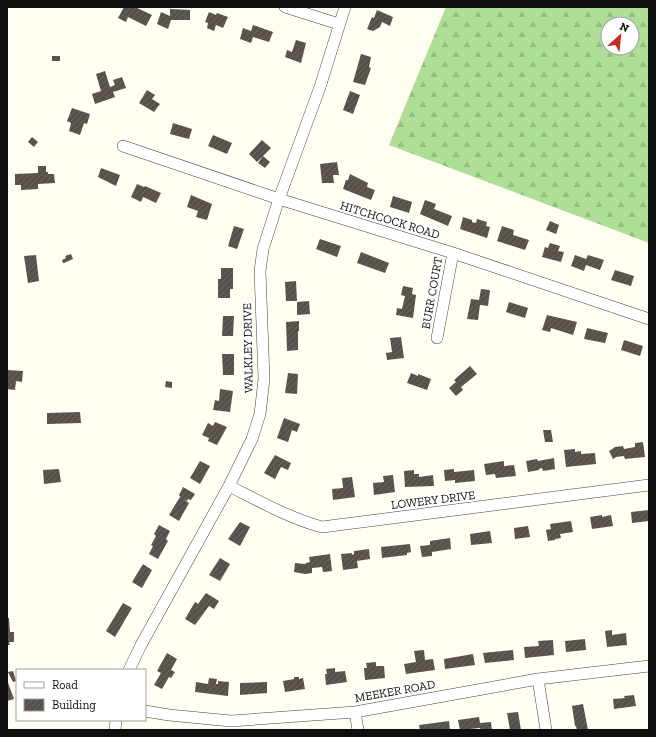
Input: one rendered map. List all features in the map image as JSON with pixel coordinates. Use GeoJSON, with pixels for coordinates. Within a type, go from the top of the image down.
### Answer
{"type":"FeatureCollection","features":[{"type":"Feature","properties":{"kind":"street"},"geometry":{"type":"LineString","coordinates":[[285,7],[339,24]]}},
{"type":"Feature","properties":{"kind":"street","name":"WALKLEY DRIVE"},"geometry":{"type":"LineString","coordinates":[[129,669],[141,645],[229,486],[252,439],[260,414],[264,379],[260,271],[263,249],[279,199],[320,87],[345,7]]}},
{"type":"Feature","properties":{"kind":"street","name":"HITCHCOCK ROAD"},"geometry":{"type":"LineString","coordinates":[[123,146],[279,199],[453,253],[649,319]]}},
{"type":"Feature","properties":{"kind":"street","name":"BURR COURT"},"geometry":{"type":"LineString","coordinates":[[437,338],[453,253]]}},
{"type":"Feature","properties":{"kind":"street","name":"LOWERY DRIVE"},"geometry":{"type":"LineString","coordinates":[[229,486],[283,513],[307,523],[322,527],[649,485]]}},
{"type":"Feature","properties":{"kind":"street","name":"MEEKER ROAD"},"geometry":{"type":"LineString","coordinates":[[146,711],[169,715],[231,720],[355,712],[538,679],[649,666]]}},
{"type":"Feature","properties":{"kind":"street"},"geometry":{"type":"LineString","coordinates":[[538,679],[546,730]]}},
{"type":"Feature","properties":{"kind":"street"},"geometry":{"type":"LineString","coordinates":[[355,712],[358,730]]}},
{"type":"Feature","properties":{"kind":"green space"},"geometry":{"type":"Polygon","coordinates":[[[446,7],[649,7],[649,243],[389,145],[446,7]]]}},
{"type":"Feature","properties":{"kind":"building"},"geometry":{"type":"Polygon","coordinates":[[[124,7],[135,7],[152,15],[146,26],[128,17],[126,22],[118,18],[124,7]]]}},
{"type":"Feature","properties":{"kind":"building"},"geometry":{"type":"Polygon","coordinates":[[[170,9],[190,10],[190,20],[171,20],[168,29],[157,24],[161,12],[170,16],[170,9]]]}},
{"type":"Feature","properties":{"kind":"building"},"geometry":{"type":"Polygon","coordinates":[[[377,10],[393,17],[390,26],[382,22],[380,27],[373,31],[367,29],[372,17],[374,18],[377,10]]]}},
{"type":"Feature","properties":{"kind":"building"},"geometry":{"type":"Polygon","coordinates":[[[209,12],[228,17],[223,28],[216,25],[214,31],[207,28],[208,23],[205,22],[209,12]]]}},
{"type":"Feature","properties":{"kind":"building"},"geometry":{"type":"Polygon","coordinates":[[[253,25],[273,32],[269,42],[253,37],[251,43],[240,39],[243,28],[251,31],[253,25]]]}},
{"type":"Feature","properties":{"kind":"building"},"geometry":{"type":"Polygon","coordinates":[[[296,40],[306,43],[301,63],[285,57],[287,50],[292,52],[296,40]]]}},
{"type":"Feature","properties":{"kind":"building"},"geometry":{"type":"Polygon","coordinates":[[[361,54],[371,57],[369,67],[371,68],[365,85],[353,82],[361,54]]]}},
{"type":"Feature","properties":{"kind":"building"},"geometry":{"type":"Polygon","coordinates":[[[52,56],[60,56],[60,61],[52,61],[52,56]]]}},
{"type":"Feature","properties":{"kind":"building"},"geometry":{"type":"Polygon","coordinates":[[[105,71],[110,87],[115,85],[113,80],[122,77],[126,88],[113,92],[115,97],[95,104],[92,94],[101,91],[96,74],[105,71]]]}},
{"type":"Feature","properties":{"kind":"building"},"geometry":{"type":"Polygon","coordinates":[[[147,90],[155,95],[152,99],[160,104],[154,112],[139,103],[147,90]]]}},
{"type":"Feature","properties":{"kind":"building"},"geometry":{"type":"Polygon","coordinates":[[[350,91],[360,95],[353,114],[343,110],[350,91]]]}},
{"type":"Feature","properties":{"kind":"building"},"geometry":{"type":"Polygon","coordinates":[[[72,108],[90,114],[87,124],[84,123],[80,135],[69,131],[71,123],[67,121],[72,108]]]}},
{"type":"Feature","properties":{"kind":"building"},"geometry":{"type":"Polygon","coordinates":[[[173,123],[192,129],[189,139],[170,134],[173,123]]]}},
{"type":"Feature","properties":{"kind":"building"},"geometry":{"type":"Polygon","coordinates":[[[213,135],[232,143],[227,154],[208,146],[213,135]]]}},
{"type":"Feature","properties":{"kind":"building"},"geometry":{"type":"Polygon","coordinates":[[[32,137],[38,142],[34,147],[28,142],[32,137]]]}},
{"type":"Feature","properties":{"kind":"building"},"geometry":{"type":"Polygon","coordinates":[[[262,140],[271,148],[257,162],[249,154],[262,140]]]}},
{"type":"Feature","properties":{"kind":"building"},"geometry":{"type":"Polygon","coordinates":[[[263,156],[270,162],[265,168],[258,163],[263,156]]]}},
{"type":"Feature","properties":{"kind":"building"},"geometry":{"type":"Polygon","coordinates":[[[337,162],[339,175],[333,175],[334,183],[322,183],[320,164],[337,162]]]}},
{"type":"Feature","properties":{"kind":"building"},"geometry":{"type":"Polygon","coordinates":[[[38,166],[46,166],[46,172],[48,172],[48,174],[54,174],[55,183],[38,184],[38,189],[21,190],[21,185],[15,185],[15,174],[38,173],[38,166]]]}},
{"type":"Feature","properties":{"kind":"building"},"geometry":{"type":"Polygon","coordinates":[[[101,168],[120,175],[116,186],[98,177],[101,168]]]}},
{"type":"Feature","properties":{"kind":"building"},"geometry":{"type":"Polygon","coordinates":[[[350,174],[368,183],[367,187],[375,190],[371,200],[343,189],[350,174]]]}},
{"type":"Feature","properties":{"kind":"building"},"geometry":{"type":"Polygon","coordinates":[[[137,184],[161,193],[156,203],[143,197],[141,202],[131,197],[137,184]]]}},
{"type":"Feature","properties":{"kind":"building"},"geometry":{"type":"Polygon","coordinates":[[[191,195],[212,204],[207,220],[196,217],[198,211],[187,207],[191,195]]]}},
{"type":"Feature","properties":{"kind":"building"},"geometry":{"type":"Polygon","coordinates":[[[393,196],[412,202],[409,213],[390,207],[393,196]]]}},
{"type":"Feature","properties":{"kind":"building"},"geometry":{"type":"Polygon","coordinates":[[[425,200],[436,204],[434,209],[452,216],[448,226],[420,214],[425,200]]]}},
{"type":"Feature","properties":{"kind":"building"},"geometry":{"type":"Polygon","coordinates":[[[463,217],[476,223],[477,219],[487,222],[486,226],[490,227],[487,238],[460,229],[463,217]]]}},
{"type":"Feature","properties":{"kind":"building"},"geometry":{"type":"Polygon","coordinates":[[[550,221],[559,225],[556,234],[546,230],[550,221]]]}},
{"type":"Feature","properties":{"kind":"building"},"geometry":{"type":"Polygon","coordinates":[[[234,226],[244,229],[237,249],[228,246],[234,226]]]}},
{"type":"Feature","properties":{"kind":"building"},"geometry":{"type":"Polygon","coordinates":[[[502,226],[514,230],[513,235],[529,240],[525,250],[497,241],[502,226]]]}},
{"type":"Feature","properties":{"kind":"building"},"geometry":{"type":"Polygon","coordinates":[[[320,239],[341,246],[337,257],[316,249],[320,239]]]}},
{"type":"Feature","properties":{"kind":"building"},"geometry":{"type":"Polygon","coordinates":[[[550,243],[560,246],[558,251],[564,252],[561,262],[542,257],[545,247],[548,248],[550,243]]]}},
{"type":"Feature","properties":{"kind":"building"},"geometry":{"type":"Polygon","coordinates":[[[361,252],[389,263],[385,273],[357,263],[361,252]]]}},
{"type":"Feature","properties":{"kind":"building"},"geometry":{"type":"Polygon","coordinates":[[[71,254],[73,259],[63,263],[62,260],[66,258],[65,256],[71,254]]]}},
{"type":"Feature","properties":{"kind":"building"},"geometry":{"type":"Polygon","coordinates":[[[36,255],[39,281],[28,283],[24,256],[36,255]]]}},
{"type":"Feature","properties":{"kind":"building"},"geometry":{"type":"Polygon","coordinates":[[[575,255],[586,259],[588,255],[604,260],[600,270],[586,265],[584,271],[571,266],[575,255]]]}},
{"type":"Feature","properties":{"kind":"building"},"geometry":{"type":"Polygon","coordinates":[[[221,268],[233,268],[233,289],[230,289],[230,298],[218,298],[218,279],[221,279],[221,268]]]}},
{"type":"Feature","properties":{"kind":"building"},"geometry":{"type":"Polygon","coordinates":[[[615,270],[634,276],[631,286],[611,280],[615,270]]]}},
{"type":"Feature","properties":{"kind":"building"},"geometry":{"type":"Polygon","coordinates":[[[296,281],[297,301],[286,301],[285,282],[296,281]]]}},
{"type":"Feature","properties":{"kind":"building"},"geometry":{"type":"Polygon","coordinates":[[[403,286],[413,288],[412,294],[416,295],[413,318],[396,315],[397,308],[402,309],[405,296],[401,295],[403,286]]]}},
{"type":"Feature","properties":{"kind":"building"},"geometry":{"type":"Polygon","coordinates":[[[481,289],[490,290],[488,306],[480,305],[478,320],[467,319],[471,299],[479,300],[481,289]]]}},
{"type":"Feature","properties":{"kind":"building"},"geometry":{"type":"Polygon","coordinates":[[[309,301],[310,314],[297,315],[297,302],[309,301]]]}},
{"type":"Feature","properties":{"kind":"building"},"geometry":{"type":"Polygon","coordinates":[[[509,302],[528,308],[525,318],[506,312],[509,302]]]}},
{"type":"Feature","properties":{"kind":"building"},"geometry":{"type":"Polygon","coordinates":[[[547,315],[577,322],[573,335],[551,328],[550,332],[542,330],[547,315]]]}},
{"type":"Feature","properties":{"kind":"building"},"geometry":{"type":"Polygon","coordinates":[[[223,316],[234,316],[233,336],[222,336],[223,316]]]}},
{"type":"Feature","properties":{"kind":"building"},"geometry":{"type":"Polygon","coordinates":[[[299,321],[298,350],[287,351],[286,322],[299,321]]]}},
{"type":"Feature","properties":{"kind":"building"},"geometry":{"type":"Polygon","coordinates":[[[587,328],[608,333],[605,343],[584,339],[587,328]]]}},
{"type":"Feature","properties":{"kind":"building"},"geometry":{"type":"Polygon","coordinates":[[[401,337],[404,358],[387,360],[386,353],[392,352],[390,338],[401,337]]]}},
{"type":"Feature","properties":{"kind":"building"},"geometry":{"type":"Polygon","coordinates":[[[624,340],[643,346],[640,356],[621,350],[624,340]]]}},
{"type":"Feature","properties":{"kind":"building"},"geometry":{"type":"Polygon","coordinates":[[[222,354],[234,354],[234,375],[223,375],[222,354]]]}},
{"type":"Feature","properties":{"kind":"building"},"geometry":{"type":"Polygon","coordinates":[[[470,366],[477,374],[461,387],[463,390],[456,396],[449,388],[456,382],[454,380],[470,366]]]}},
{"type":"Feature","properties":{"kind":"building"},"geometry":{"type":"Polygon","coordinates":[[[7,370],[23,371],[22,382],[16,381],[15,390],[7,389],[7,370]]]}},
{"type":"Feature","properties":{"kind":"building"},"geometry":{"type":"Polygon","coordinates":[[[288,373],[298,374],[297,394],[285,393],[288,373]]]}},
{"type":"Feature","properties":{"kind":"building"},"geometry":{"type":"Polygon","coordinates":[[[411,373],[431,379],[427,390],[407,383],[411,373]]]}},
{"type":"Feature","properties":{"kind":"building"},"geometry":{"type":"Polygon","coordinates":[[[166,381],[172,382],[172,388],[165,387],[166,381]]]}},
{"type":"Feature","properties":{"kind":"building"},"geometry":{"type":"Polygon","coordinates":[[[220,389],[233,391],[230,412],[213,410],[215,400],[219,401],[220,389]]]}},
{"type":"Feature","properties":{"kind":"building"},"geometry":{"type":"Polygon","coordinates":[[[80,412],[81,423],[47,424],[47,413],[80,412]]]}},
{"type":"Feature","properties":{"kind":"building"},"geometry":{"type":"Polygon","coordinates":[[[284,418],[300,424],[297,432],[292,430],[288,442],[277,438],[284,418]]]}},
{"type":"Feature","properties":{"kind":"building"},"geometry":{"type":"Polygon","coordinates":[[[215,422],[227,427],[217,445],[208,441],[209,438],[202,435],[208,423],[213,426],[215,422]]]}},
{"type":"Feature","properties":{"kind":"building"},"geometry":{"type":"Polygon","coordinates":[[[543,430],[551,430],[553,442],[545,442],[543,430]]]}},
{"type":"Feature","properties":{"kind":"building"},"geometry":{"type":"Polygon","coordinates":[[[643,442],[645,457],[625,459],[624,456],[613,459],[609,451],[615,447],[623,446],[624,449],[635,447],[635,443],[643,442]]]}},
{"type":"Feature","properties":{"kind":"building"},"geometry":{"type":"Polygon","coordinates":[[[575,449],[575,452],[581,451],[581,454],[595,453],[596,464],[566,467],[564,450],[575,449]]]}},
{"type":"Feature","properties":{"kind":"building"},"geometry":{"type":"Polygon","coordinates":[[[275,455],[291,463],[288,470],[281,467],[275,479],[264,473],[275,455]]]}},
{"type":"Feature","properties":{"kind":"building"},"geometry":{"type":"Polygon","coordinates":[[[554,458],[555,469],[543,471],[542,468],[528,472],[526,461],[537,459],[538,461],[554,458]]]}},
{"type":"Feature","properties":{"kind":"building"},"geometry":{"type":"Polygon","coordinates":[[[200,461],[210,466],[200,484],[190,478],[200,461]]]}},
{"type":"Feature","properties":{"kind":"building"},"geometry":{"type":"Polygon","coordinates":[[[504,461],[504,466],[514,465],[516,476],[496,478],[495,474],[486,475],[484,464],[504,461]]]}},
{"type":"Feature","properties":{"kind":"building"},"geometry":{"type":"Polygon","coordinates":[[[59,469],[61,482],[44,484],[43,470],[59,469]]]}},
{"type":"Feature","properties":{"kind":"building"},"geometry":{"type":"Polygon","coordinates":[[[454,469],[454,472],[474,470],[475,481],[455,483],[455,480],[445,481],[444,470],[454,469]]]}},
{"type":"Feature","properties":{"kind":"building"},"geometry":{"type":"Polygon","coordinates":[[[414,470],[414,474],[419,474],[419,477],[433,475],[434,486],[405,487],[404,471],[414,470]]]}},
{"type":"Feature","properties":{"kind":"building"},"geometry":{"type":"Polygon","coordinates":[[[393,475],[395,492],[374,495],[373,483],[384,482],[383,476],[393,475]]]}},
{"type":"Feature","properties":{"kind":"building"},"geometry":{"type":"Polygon","coordinates":[[[352,477],[355,497],[333,500],[332,489],[343,488],[342,478],[352,477]]]}},
{"type":"Feature","properties":{"kind":"building"},"geometry":{"type":"Polygon","coordinates":[[[183,487],[195,494],[191,500],[188,499],[187,501],[183,499],[189,503],[179,521],[169,515],[180,497],[181,498],[179,495],[183,487]]]}},
{"type":"Feature","properties":{"kind":"building"},"geometry":{"type":"Polygon","coordinates":[[[649,510],[649,521],[632,523],[631,512],[649,510]]]}},
{"type":"Feature","properties":{"kind":"building"},"geometry":{"type":"Polygon","coordinates":[[[602,515],[602,517],[611,515],[613,526],[592,529],[590,517],[602,515]]]}},
{"type":"Feature","properties":{"kind":"building"},"geometry":{"type":"Polygon","coordinates":[[[571,521],[573,532],[560,534],[561,538],[548,541],[546,530],[551,529],[550,524],[571,521]]]}},
{"type":"Feature","properties":{"kind":"building"},"geometry":{"type":"Polygon","coordinates":[[[240,522],[250,527],[240,546],[228,539],[240,522]]]}},
{"type":"Feature","properties":{"kind":"building"},"geometry":{"type":"Polygon","coordinates":[[[159,525],[170,531],[166,539],[168,541],[158,559],[149,554],[153,546],[151,545],[156,536],[154,534],[159,525]]]}},
{"type":"Feature","properties":{"kind":"building"},"geometry":{"type":"Polygon","coordinates":[[[528,526],[530,537],[515,539],[514,528],[528,526]]]}},
{"type":"Feature","properties":{"kind":"building"},"geometry":{"type":"Polygon","coordinates":[[[490,531],[492,543],[471,545],[470,534],[490,531]]]}},
{"type":"Feature","properties":{"kind":"building"},"geometry":{"type":"Polygon","coordinates":[[[450,538],[451,549],[432,552],[432,556],[422,557],[420,546],[430,545],[430,541],[450,538]]]}},
{"type":"Feature","properties":{"kind":"building"},"geometry":{"type":"Polygon","coordinates":[[[410,544],[411,552],[407,553],[407,555],[382,558],[381,547],[410,544]]]}},
{"type":"Feature","properties":{"kind":"building"},"geometry":{"type":"Polygon","coordinates":[[[369,549],[370,559],[357,561],[358,568],[343,570],[341,554],[352,553],[352,555],[354,554],[354,551],[369,549]]]}},
{"type":"Feature","properties":{"kind":"building"},"geometry":{"type":"Polygon","coordinates":[[[330,554],[332,571],[323,572],[322,567],[312,568],[312,573],[305,574],[294,572],[295,563],[305,564],[310,562],[309,557],[330,554]]]}},
{"type":"Feature","properties":{"kind":"building"},"geometry":{"type":"Polygon","coordinates":[[[220,558],[230,564],[220,581],[209,575],[220,558]]]}},
{"type":"Feature","properties":{"kind":"building"},"geometry":{"type":"Polygon","coordinates":[[[143,564],[152,570],[142,588],[132,582],[143,564]]]}},
{"type":"Feature","properties":{"kind":"building"},"geometry":{"type":"Polygon","coordinates":[[[206,593],[219,601],[214,609],[209,606],[195,625],[185,619],[195,602],[198,604],[206,593]]]}},
{"type":"Feature","properties":{"kind":"building"},"geometry":{"type":"Polygon","coordinates":[[[123,603],[132,608],[115,637],[106,631],[123,603]]]}},
{"type":"Feature","properties":{"kind":"building"},"geometry":{"type":"Polygon","coordinates":[[[7,618],[9,618],[10,632],[14,632],[14,642],[9,642],[10,645],[7,645],[7,618]]]}},
{"type":"Feature","properties":{"kind":"building"},"geometry":{"type":"Polygon","coordinates":[[[612,630],[612,635],[626,633],[627,645],[607,647],[605,631],[612,630]]]}},
{"type":"Feature","properties":{"kind":"building"},"geometry":{"type":"Polygon","coordinates":[[[585,639],[586,650],[566,652],[565,641],[585,639]]]}},
{"type":"Feature","properties":{"kind":"building"},"geometry":{"type":"Polygon","coordinates":[[[553,640],[554,655],[525,658],[524,647],[539,646],[538,641],[553,640]]]}},
{"type":"Feature","properties":{"kind":"building"},"geometry":{"type":"Polygon","coordinates":[[[424,650],[425,660],[433,659],[435,670],[406,674],[404,664],[416,662],[414,651],[424,650]]]}},
{"type":"Feature","properties":{"kind":"building"},"geometry":{"type":"Polygon","coordinates":[[[513,650],[514,660],[485,663],[483,653],[513,650]]]}},
{"type":"Feature","properties":{"kind":"building"},"geometry":{"type":"Polygon","coordinates":[[[167,653],[177,659],[171,670],[175,672],[171,678],[169,677],[162,689],[154,685],[161,673],[157,671],[167,653]]]}},
{"type":"Feature","properties":{"kind":"building"},"geometry":{"type":"Polygon","coordinates":[[[473,654],[475,665],[445,669],[444,659],[473,654]]]}},
{"type":"Feature","properties":{"kind":"building"},"geometry":{"type":"Polygon","coordinates":[[[376,662],[376,666],[384,666],[385,678],[365,680],[364,668],[367,668],[366,663],[376,662]]]}},
{"type":"Feature","properties":{"kind":"building"},"geometry":{"type":"Polygon","coordinates":[[[335,668],[335,672],[345,671],[347,682],[326,685],[326,669],[335,668]]]}},
{"type":"Feature","properties":{"kind":"building"},"geometry":{"type":"Polygon","coordinates":[[[13,671],[16,681],[13,682],[8,672],[13,671]]]}},
{"type":"Feature","properties":{"kind":"building"},"geometry":{"type":"Polygon","coordinates":[[[294,677],[299,677],[299,679],[303,678],[305,689],[285,692],[283,681],[294,679],[294,677]]]}},
{"type":"Feature","properties":{"kind":"building"},"geometry":{"type":"Polygon","coordinates":[[[209,678],[217,679],[216,684],[218,684],[218,681],[229,682],[228,696],[195,692],[196,682],[208,684],[209,678]]]}},
{"type":"Feature","properties":{"kind":"building"},"geometry":{"type":"Polygon","coordinates":[[[7,680],[14,699],[7,701],[7,680]]]}},
{"type":"Feature","properties":{"kind":"building"},"geometry":{"type":"Polygon","coordinates":[[[267,682],[267,693],[240,695],[240,683],[267,682]]]}},
{"type":"Feature","properties":{"kind":"building"},"geometry":{"type":"Polygon","coordinates":[[[634,695],[636,706],[614,709],[613,699],[625,698],[624,696],[634,695]]]}},
{"type":"Feature","properties":{"kind":"building"},"geometry":{"type":"Polygon","coordinates":[[[583,704],[588,730],[577,730],[572,706],[583,704]]]}},
{"type":"Feature","properties":{"kind":"building"},"geometry":{"type":"Polygon","coordinates":[[[518,712],[521,730],[510,730],[507,713],[518,712]]]}},
{"type":"Feature","properties":{"kind":"building"},"geometry":{"type":"Polygon","coordinates":[[[479,717],[480,723],[491,722],[492,730],[481,730],[480,728],[460,730],[458,720],[479,717]]]}},
{"type":"Feature","properties":{"kind":"building"},"geometry":{"type":"Polygon","coordinates":[[[449,721],[450,730],[420,730],[419,725],[449,721]]]}}]}
